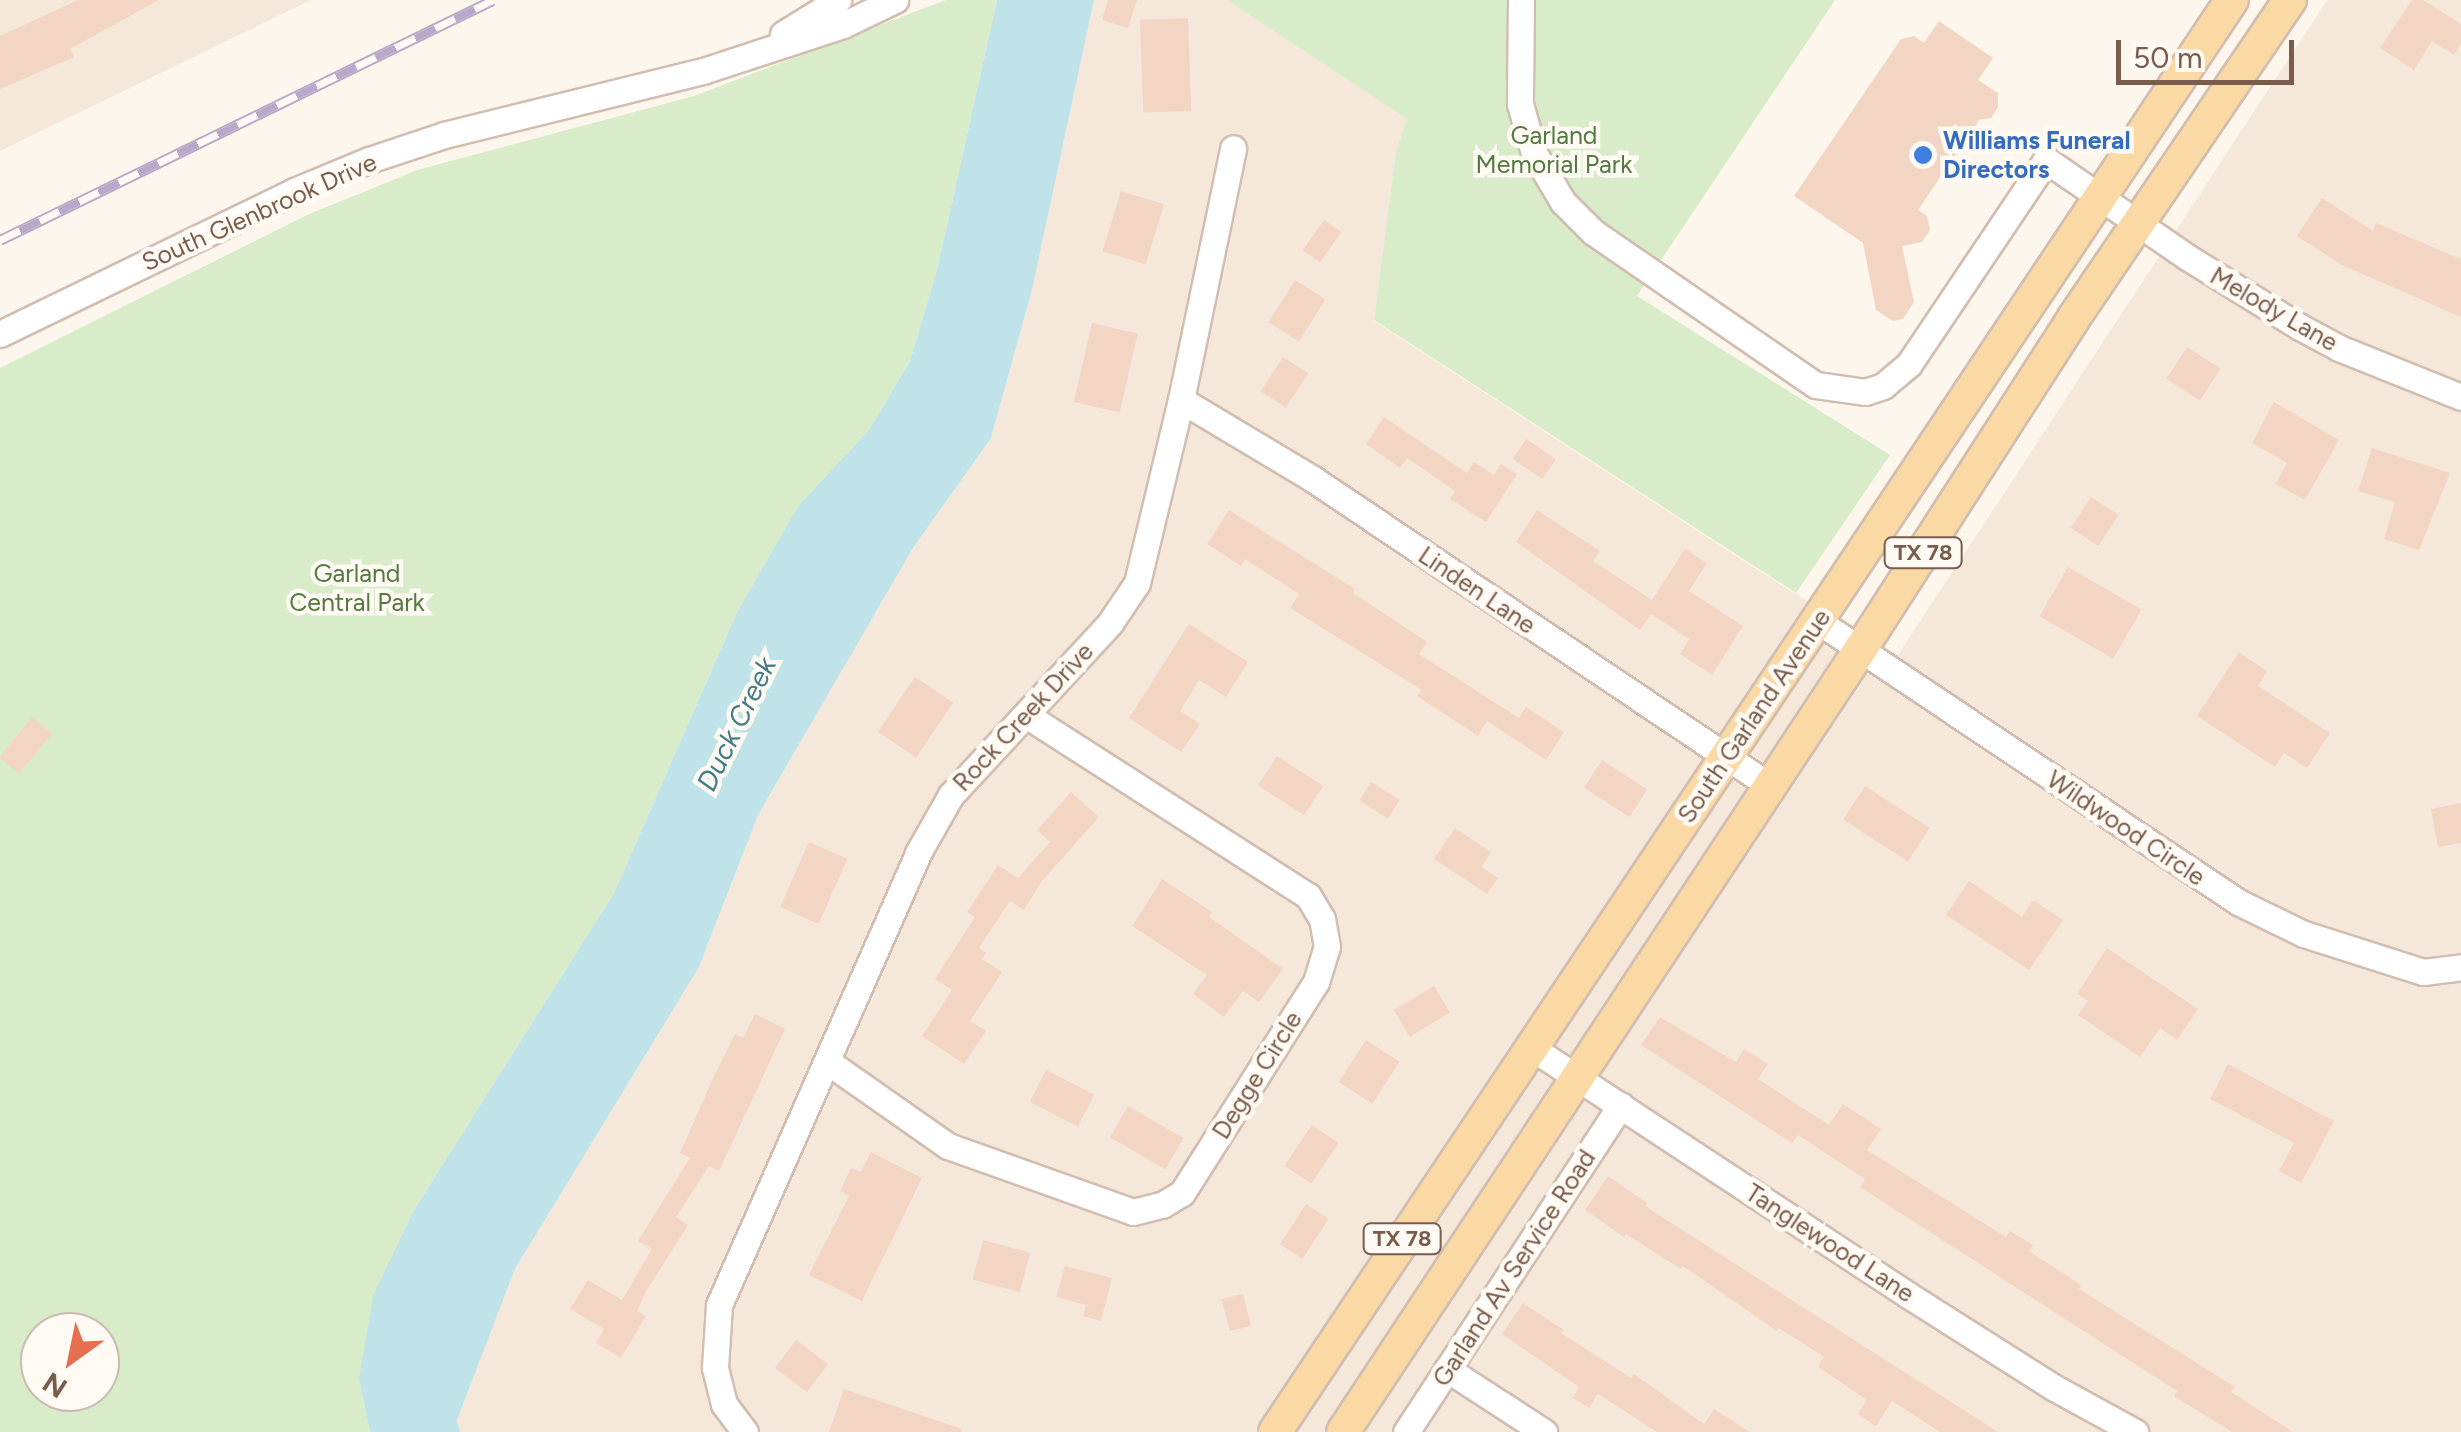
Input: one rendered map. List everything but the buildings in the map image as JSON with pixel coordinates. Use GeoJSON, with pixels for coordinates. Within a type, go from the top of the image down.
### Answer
{"type":"FeatureCollection","features":[{"type":"Feature","properties":{"kind":"main road","name":"South Garland Avenue"},"geometry":{"type":"LineString","coordinates":[[1276,1432],[1530,1046],[2232,0]]}},
{"type":"Feature","properties":{"kind":"main road","name":"South Garland Avenue"},"geometry":{"type":"LineString","coordinates":[[1343,1432],[2138,223],[2290,0]]}},
{"type":"Feature","properties":{"kind":"street","name":"South Glenbrook Drive"},"geometry":{"type":"LineString","coordinates":[[758,51],[838,0]]}},
{"type":"Feature","properties":{"kind":"street","name":"South Glenbrook Drive"},"geometry":{"type":"LineString","coordinates":[[0,334],[294,191],[369,160],[444,135],[686,76],[843,25],[895,0]]}},
{"type":"Feature","properties":{"kind":"street","name":"Melody Lane"},"geometry":{"type":"LineString","coordinates":[[1522,0],[1520,104],[1534,153],[1563,202],[1593,232],[1816,385],[1846,393],[1865,392],[1882,386],[1908,364],[2046,160],[2138,223],[2338,348],[2461,397]]}},
{"type":"Feature","properties":{"kind":"street","name":"Rock Creek Drive"},"geometry":{"type":"LineString","coordinates":[[745,1432],[724,1404],[715,1368],[717,1311],[926,838],[951,796],[1110,623],[1137,583],[1181,400],[1233,148]]}},
{"type":"Feature","properties":{"kind":"street","name":"Linden Lane"},"geometry":{"type":"LineString","coordinates":[[1181,400],[1313,479],[1770,786]]}},
{"type":"Feature","properties":{"kind":"street","name":"Wildwood Circle"},"geometry":{"type":"LineString","coordinates":[[1818,621],[2238,902],[2304,934],[2423,972],[2461,967]]}},
{"type":"Feature","properties":{"kind":"street","name":"Degge Circle"},"geometry":{"type":"LineString","coordinates":[[828,1062],[948,1146],[1133,1212],[1162,1205],[1182,1194],[1316,982],[1327,948],[1322,919],[1308,896],[1026,715]]}},
{"type":"Feature","properties":{"kind":"street","name":"Tanglewood Lane"},"geometry":{"type":"LineString","coordinates":[[1530,1046],[1957,1326],[2135,1432]]}},
{"type":"Feature","properties":{"kind":"street","name":"Garland Av Service Road"},"geometry":{"type":"LineString","coordinates":[[1406,1432],[1621,1104]]}},
{"type":"Feature","properties":{"kind":"street"},"geometry":{"type":"LineString","coordinates":[[1447,1369],[1544,1432]]}},
{"type":"Feature","properties":{"kind":"shaded area"},"geometry":{"type":"Polygon","coordinates":[[[0,0],[311,0],[0,151],[0,0]]]}},
{"type":"Feature","properties":{"kind":"shaded area"},"geometry":{"type":"Polygon","coordinates":[[[1094,0],[1227,0],[1407,119],[1396,151],[1374,321],[1778,583],[1898,655],[2327,0],[2461,0],[2461,1432],[460,1432],[457,1420],[515,1269],[699,967],[758,815],[913,548],[991,438],[1032,290],[1094,0]]]}},
{"type":"Feature","properties":{"kind":"green space","name":"Garland Central Park"},"geometry":{"type":"Polygon","coordinates":[[[946,0],[997,0],[938,266],[910,361],[869,430],[798,506],[738,610],[614,893],[414,1210],[359,1379],[370,1432],[0,1432],[0,368],[307,215],[417,170],[694,96],[946,0]]]}},
{"type":"Feature","properties":{"kind":"green space","name":"Garland Memorial Park"},"geometry":{"type":"Polygon","coordinates":[[[1227,0],[1835,0],[1637,296],[1890,455],[1796,593],[1374,320],[1396,151],[1407,119],[1227,0]]]}},
{"type":"Feature","properties":{"kind":"water","name":"Duck Creek"},"geometry":{"type":"Polygon","coordinates":[[[997,0],[1094,0],[1032,290],[991,438],[913,548],[758,815],[699,967],[515,1269],[457,1420],[460,1432],[370,1432],[359,1379],[373,1296],[414,1210],[614,893],[738,610],[798,506],[869,430],[910,361],[938,266],[997,0]]]}},
{"type":"Feature","properties":{"kind":"railway"},"geometry":{"type":"LineString","coordinates":[[0,240],[493,0]]}},
{"type":"Feature","properties":{"kind":"place","name":"Williams Funeral Directors"},"geometry":{"type":"Point","coordinates":[1923,155]}}]}
